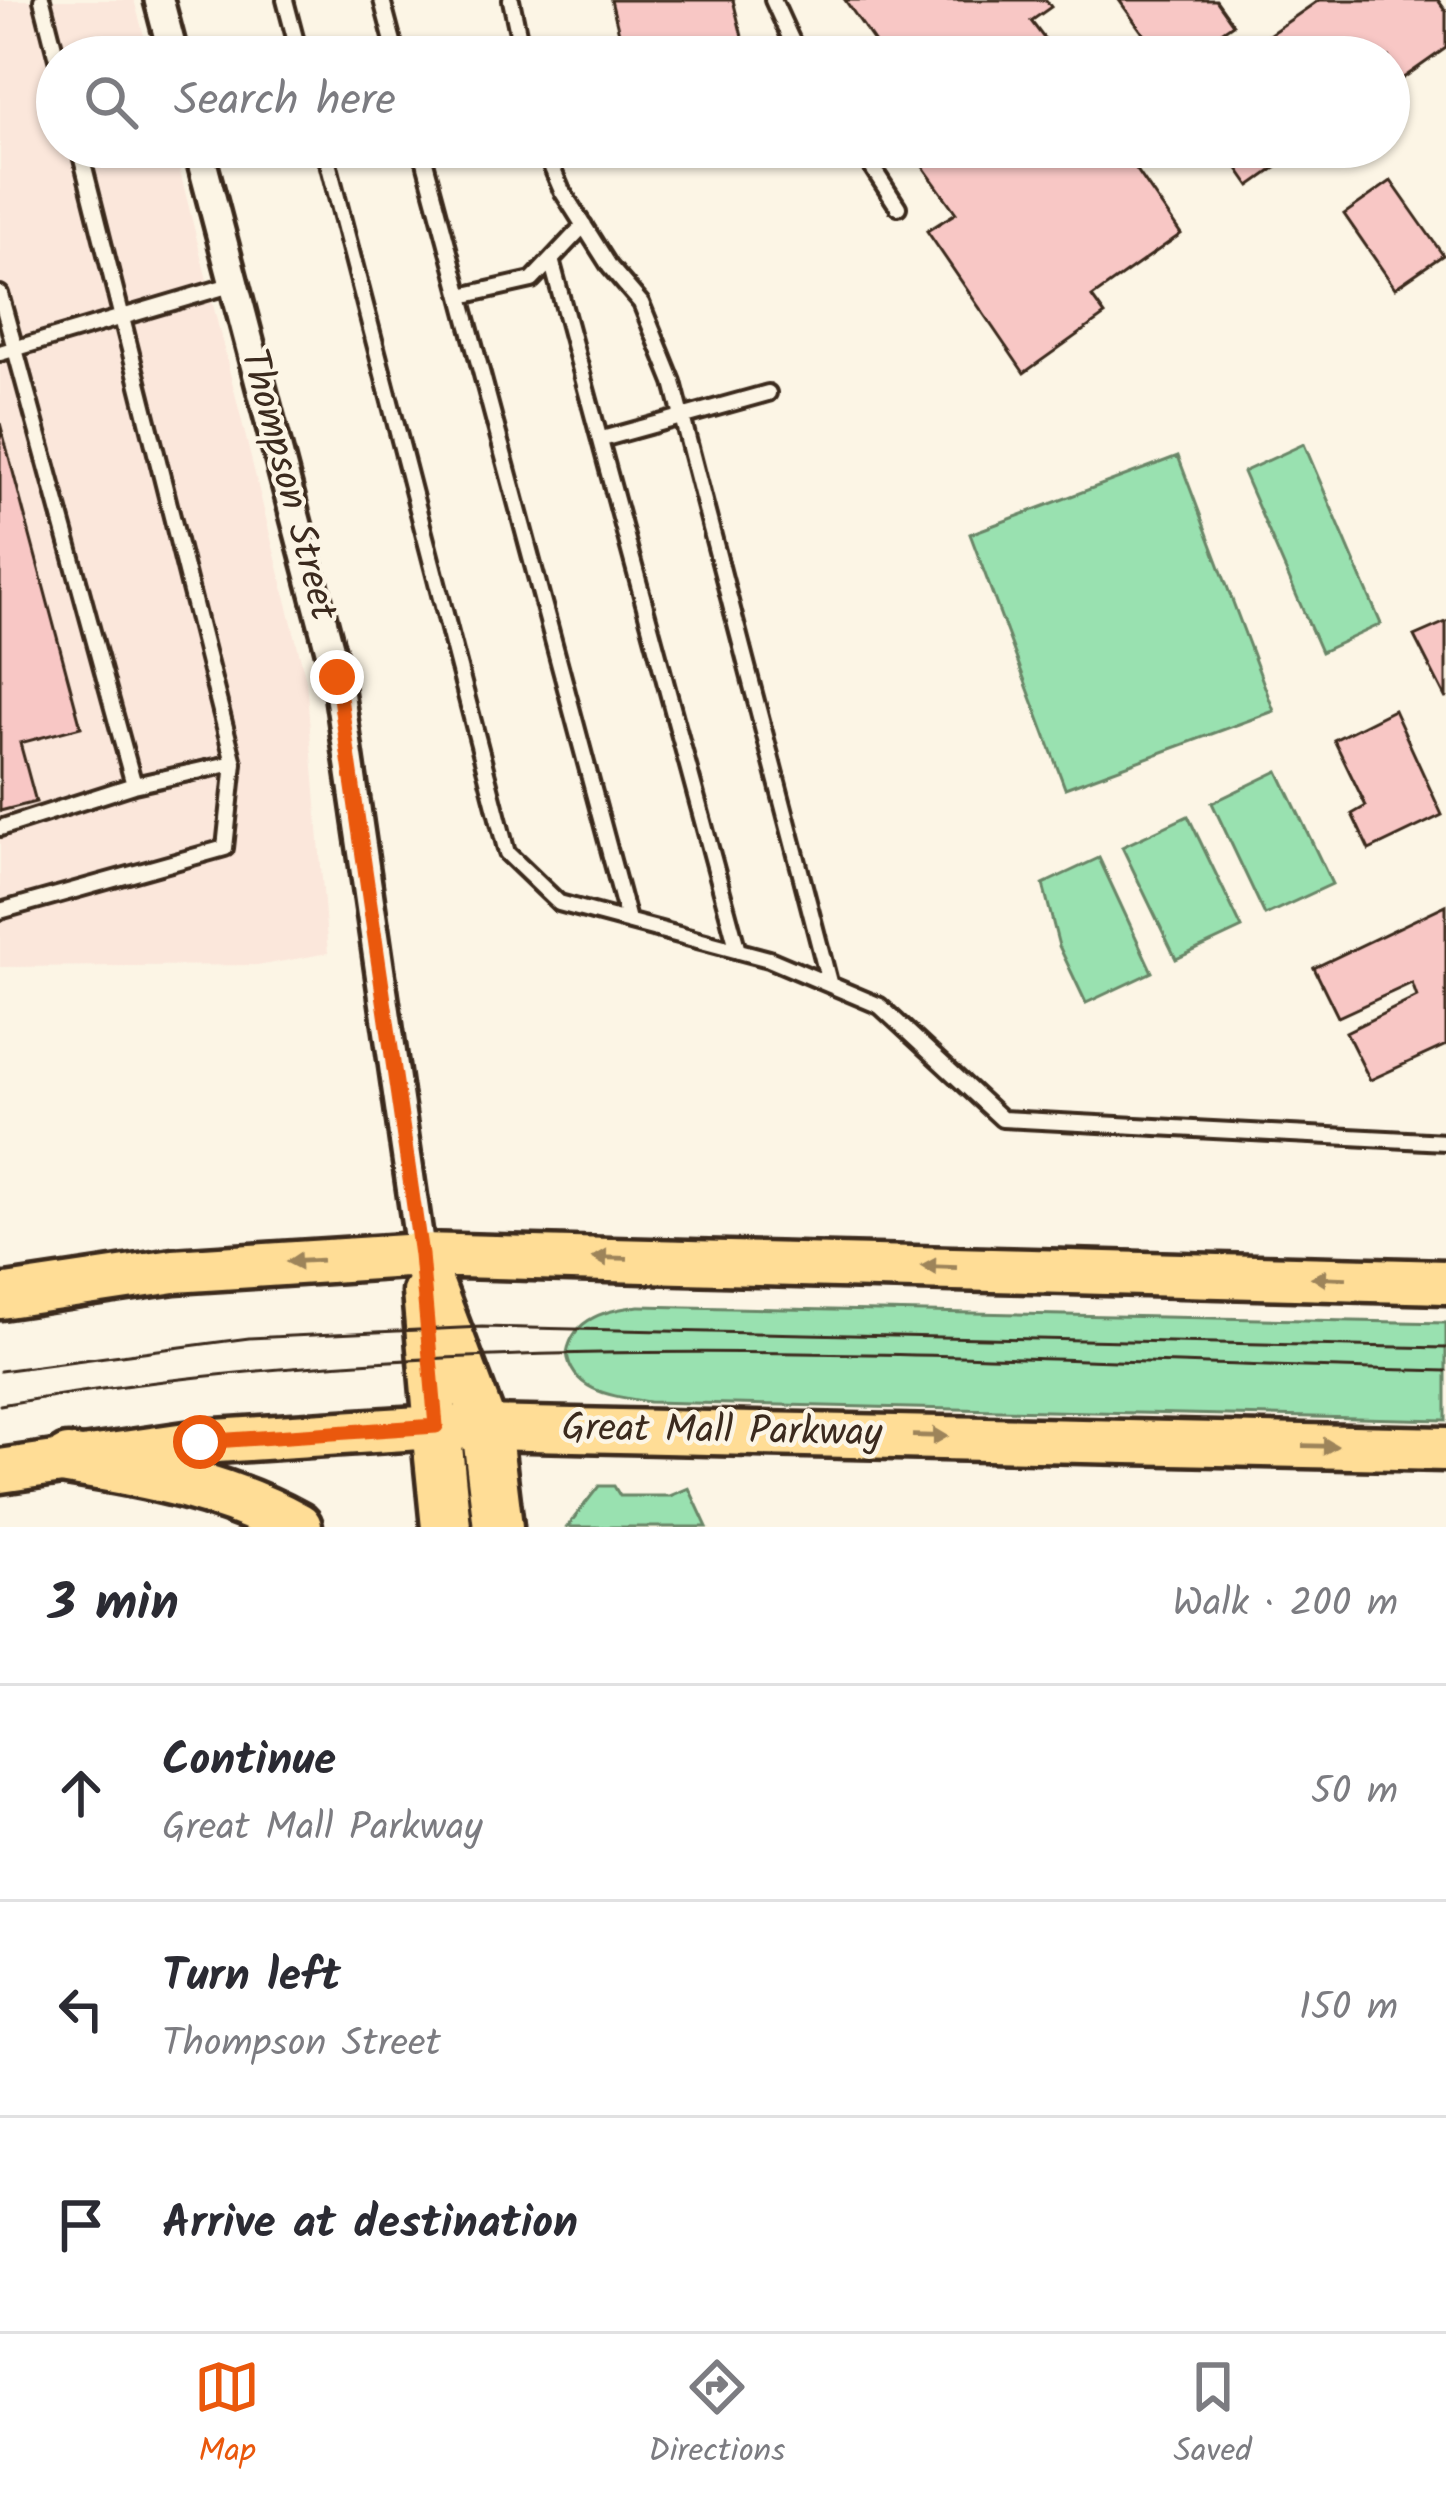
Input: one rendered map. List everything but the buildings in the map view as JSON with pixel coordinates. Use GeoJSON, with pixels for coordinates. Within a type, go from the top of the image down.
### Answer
{"type":"FeatureCollection","features":[{"type":"Feature","properties":{"kind":"highway"},"geometry":{"type":"LineString","coordinates":[[436,1426],[446,1527]]}},
{"type":"Feature","properties":{"kind":"highway"},"geometry":{"type":"LineString","coordinates":[[486,1427],[498,1527]]}},
{"type":"Feature","properties":{"kind":"highway"},"geometry":{"type":"LineString","coordinates":[[68,1460],[168,1476],[247,1500],[297,1527]]}},
{"type":"Feature","properties":{"kind":"main road"},"geometry":{"type":"LineString","coordinates":[[0,1297],[174,1271],[421,1255],[1446,1282]]}},
{"type":"Feature","properties":{"kind":"main road","name":"Thompson Street"},"geometry":{"type":"LineString","coordinates":[[421,1255],[436,1426]]}},
{"type":"Feature","properties":{"kind":"main road","name":"Thompson Street"},"geometry":{"type":"LineString","coordinates":[[421,1255],[486,1427]]}},
{"type":"Feature","properties":{"kind":"main road","name":"Great Mall Parkway"},"geometry":{"type":"LineString","coordinates":[[0,1472],[200,1442],[436,1426],[1446,1449]]}},
{"type":"Feature","properties":{"kind":"street"},"geometry":{"type":"LineString","coordinates":[[159,0],[168,36]]}},
{"type":"Feature","properties":{"kind":"street","name":"Thompson Street"},"geometry":{"type":"LineString","coordinates":[[204,168],[337,677],[421,1255]]}},
{"type":"Feature","properties":{"kind":"lane"},"geometry":{"type":"LineString","coordinates":[[42,0],[51,36]]}},
{"type":"Feature","properties":{"kind":"lane"},"geometry":{"type":"LineString","coordinates":[[285,0],[294,36]]}},
{"type":"Feature","properties":{"kind":"lane"},"geometry":{"type":"LineString","coordinates":[[382,0],[391,36]]}},
{"type":"Feature","properties":{"kind":"lane"},"geometry":{"type":"LineString","coordinates":[[511,0],[519,36]]}},
{"type":"Feature","properties":{"kind":"lane"},"geometry":{"type":"LineString","coordinates":[[773,0],[789,36]]}},
{"type":"Feature","properties":{"kind":"lane"},"geometry":{"type":"LineString","coordinates":[[0,911],[225,848],[234,763],[84,168]]}},
{"type":"Feature","properties":{"kind":"lane"},"geometry":{"type":"LineString","coordinates":[[329,168],[507,853],[559,903],[738,950],[829,982],[880,1006],[1002,1120],[1446,1142]]}},
{"type":"Feature","properties":{"kind":"lane"},"geometry":{"type":"LineString","coordinates":[[427,168],[628,920]]}},
{"type":"Feature","properties":{"kind":"lane"},"geometry":{"type":"LineString","coordinates":[[554,168],[584,225],[641,303],[682,418],[829,982]]}},
{"type":"Feature","properties":{"kind":"lane"},"geometry":{"type":"LineString","coordinates":[[873,168],[898,207]]}},
{"type":"Feature","properties":{"kind":"lane"},"geometry":{"type":"LineString","coordinates":[[461,296],[532,280],[584,225]]}},
{"type":"Feature","properties":{"kind":"lane"},"geometry":{"type":"LineString","coordinates":[[552,263],[738,950]]}},
{"type":"Feature","properties":{"kind":"lane"},"geometry":{"type":"LineString","coordinates":[[8,351],[234,284]]}},
{"type":"Feature","properties":{"kind":"lane"},"geometry":{"type":"LineString","coordinates":[[0,294],[8,351],[134,785]]}},
{"type":"Feature","properties":{"kind":"lane"},"geometry":{"type":"LineString","coordinates":[[602,439],[768,393]]}},
{"type":"Feature","properties":{"kind":"lane"},"geometry":{"type":"LineString","coordinates":[[0,828],[134,785],[234,763]]}},
{"type":"Feature","properties":{"kind":"shaded area"},"geometry":{"type":"Polygon","coordinates":[[[0,0],[134,0],[144,36],[36,36],[36,168],[179,168],[306,680],[328,953],[263,965],[0,967],[0,0]]]}},
{"type":"Feature","properties":{"kind":"green space"},"geometry":{"type":"Polygon","coordinates":[[[1304,444],[1381,624],[1321,652],[1243,472],[1304,444]]]}},
{"type":"Feature","properties":{"kind":"green space"},"geometry":{"type":"Polygon","coordinates":[[[1178,456],[1274,711],[1065,788],[970,534],[1178,456]]]}},
{"type":"Feature","properties":{"kind":"green space"},"geometry":{"type":"Polygon","coordinates":[[[1278,771],[1332,884],[1265,915],[1212,803],[1278,771]]]}},
{"type":"Feature","properties":{"kind":"green space"},"geometry":{"type":"Polygon","coordinates":[[[1188,816],[1242,928],[1176,959],[1122,847],[1188,816]]]}},
{"type":"Feature","properties":{"kind":"green space"},"geometry":{"type":"Polygon","coordinates":[[[1099,858],[1152,972],[1086,1003],[1059,946],[1043,884],[1099,858]]]}},
{"type":"Feature","properties":{"kind":"green space"},"geometry":{"type":"Polygon","coordinates":[[[639,1306],[1446,1323],[1446,1420],[649,1402],[586,1384],[577,1377],[567,1353],[577,1331],[604,1313],[639,1306]]]}},
{"type":"Feature","properties":{"kind":"green space"},"geometry":{"type":"Polygon","coordinates":[[[599,1486],[614,1486],[620,1496],[670,1496],[689,1488],[707,1527],[567,1527],[599,1486]]]}},
{"type":"Feature","properties":{"kind":"tram line"},"geometry":{"type":"LineString","coordinates":[[0,1371],[249,1338],[482,1327],[1446,1348]]}},
{"type":"Feature","properties":{"kind":"tram line"},"geometry":{"type":"LineString","coordinates":[[0,1405],[179,1379],[540,1354],[903,1355],[1446,1371]]}},
{"type":"Feature","properties":{"kind":"route"},"geometry":{"type":"LineString","coordinates":[[200,1442],[436,1426],[421,1255],[337,677]]}}]}
